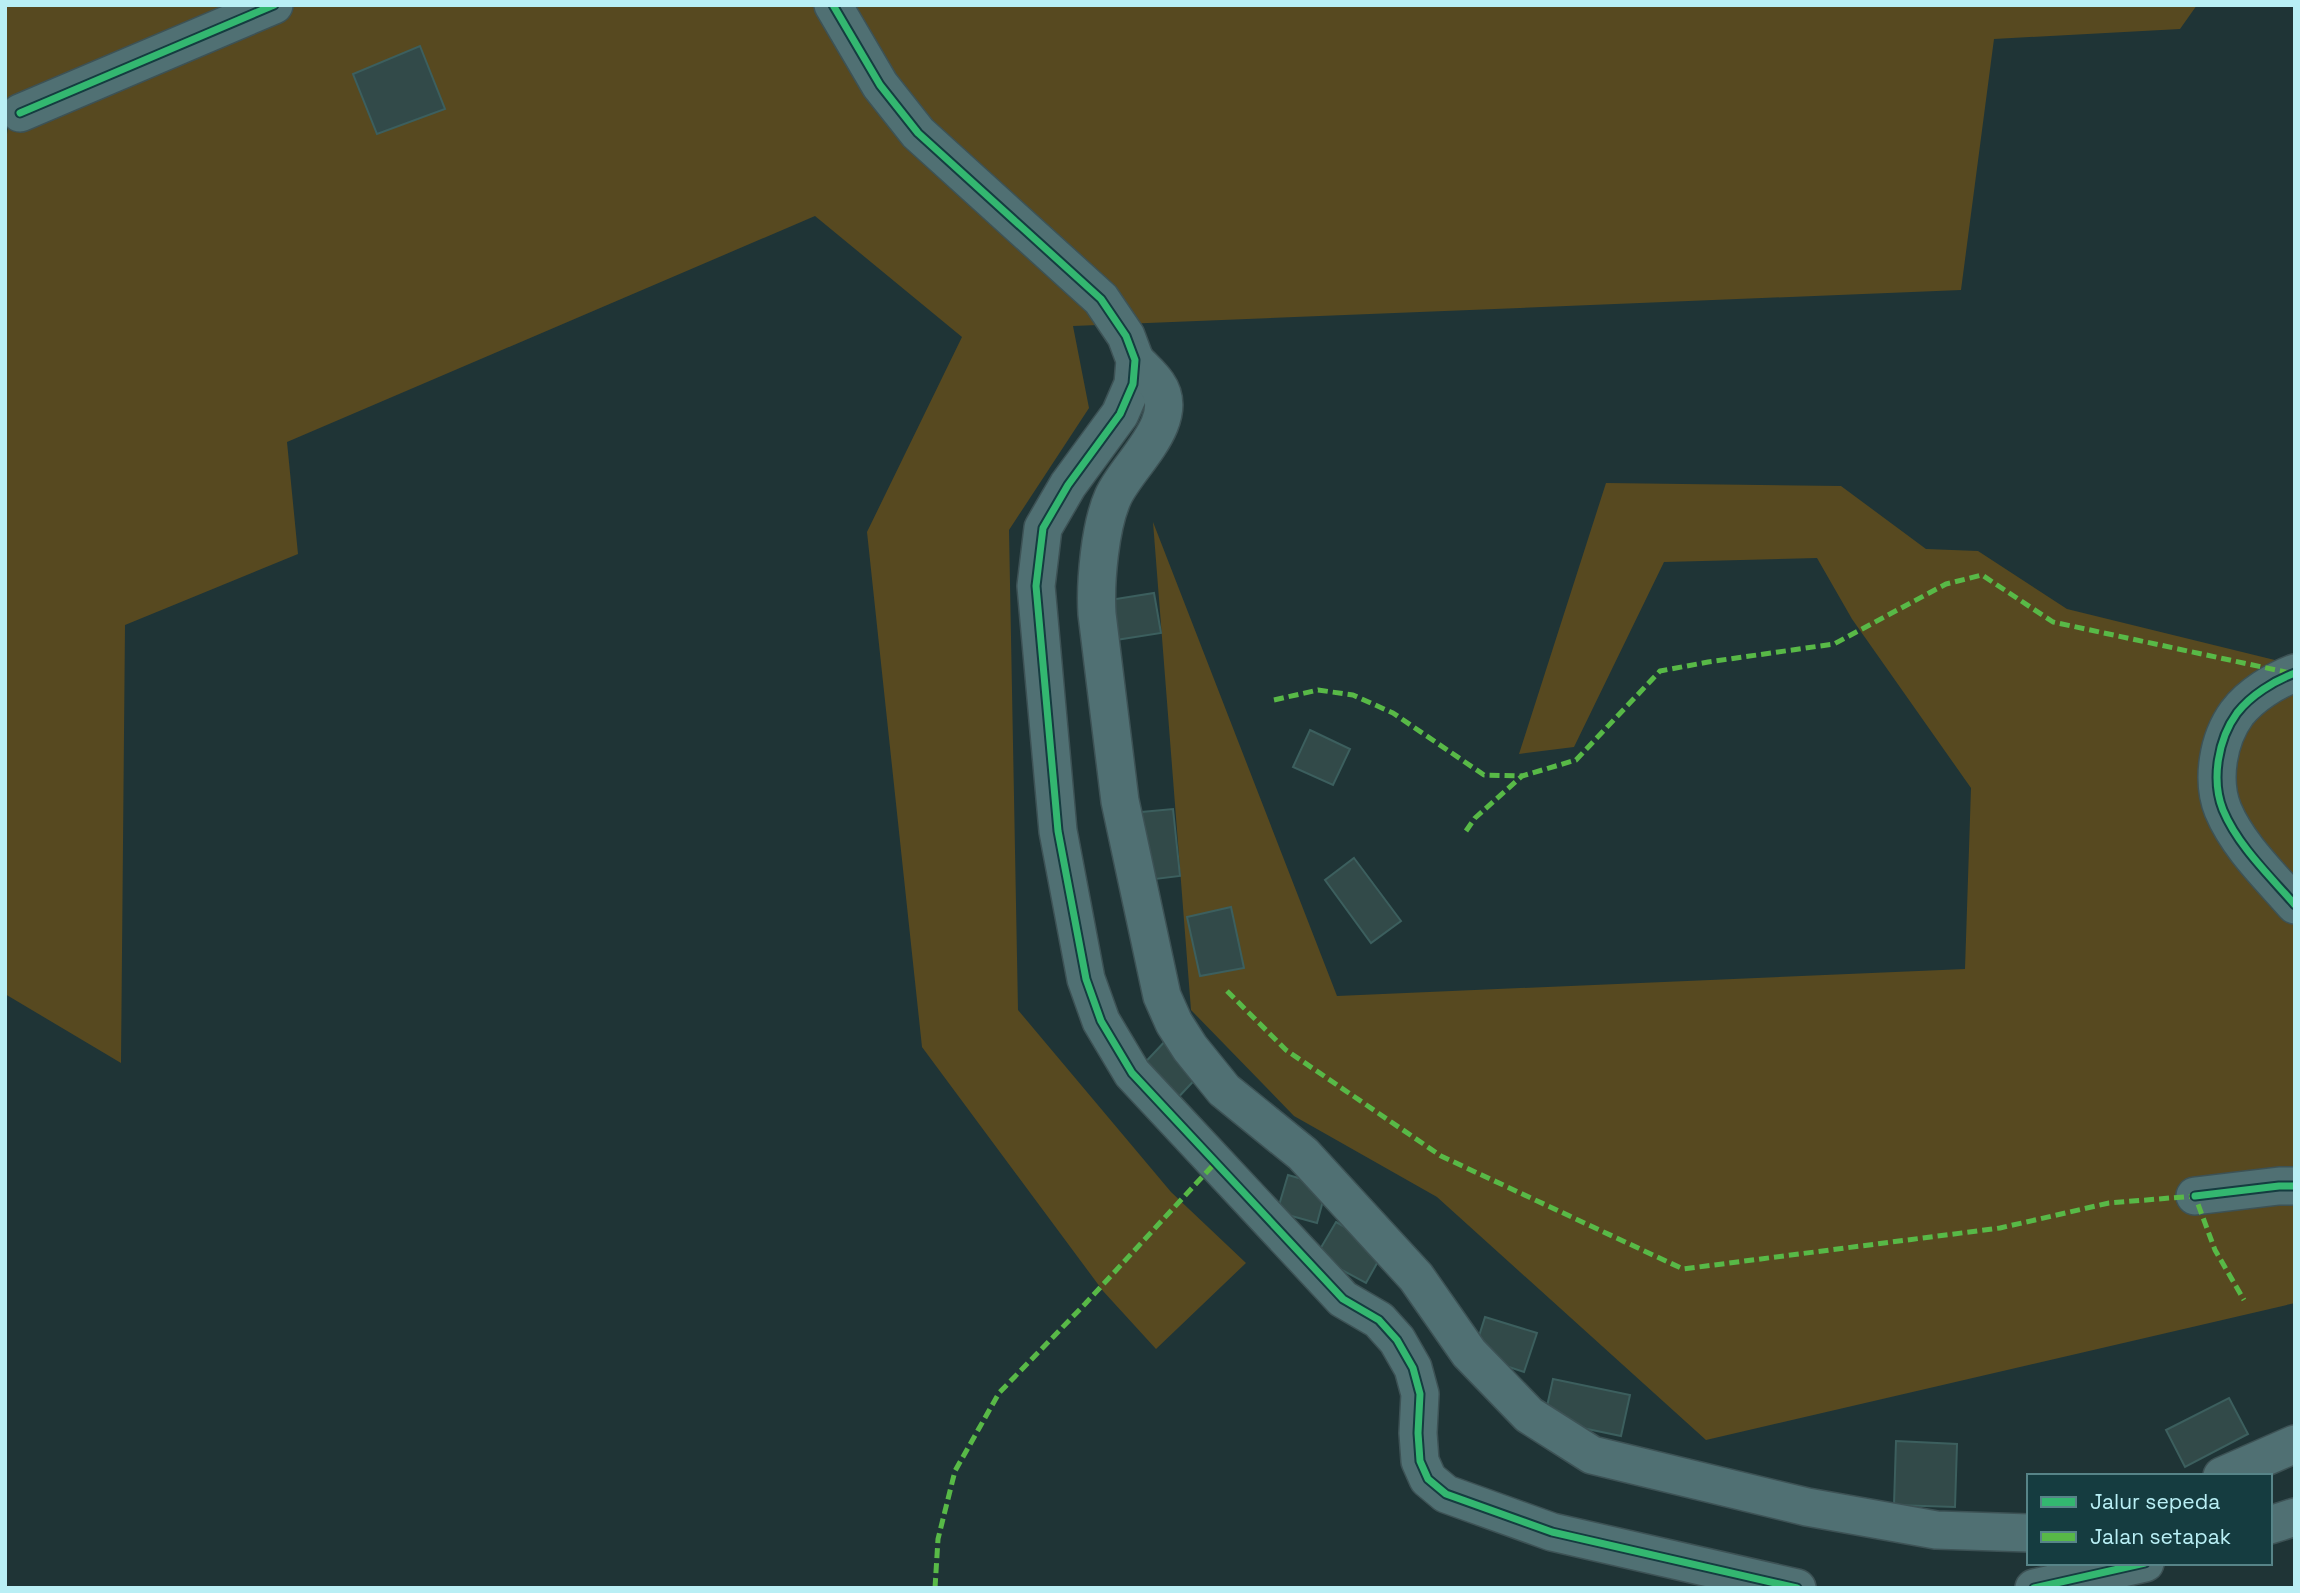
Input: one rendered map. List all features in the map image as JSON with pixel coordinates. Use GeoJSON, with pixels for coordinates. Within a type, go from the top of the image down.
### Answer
{"type":"FeatureCollection","features":[{"type":"Feature","properties":{"kind":"street"},"geometry":{"type":"LineString","coordinates":[[20,113],[274,5]]}},
{"type":"Feature","properties":{"kind":"street"},"geometry":{"type":"LineString","coordinates":[[834,5],[880,85],[918,133],[1101,299],[1126,336],[1135,360],[1158,385],[1163,404],[1162,424],[1114,493],[1107,512],[1095,592],[1120,801],[1135,874],[1162,996],[1174,1023],[1190,1048],[1224,1090],[1303,1154],[1416,1277],[1469,1353],[1529,1415],[1592,1455],[1846,1514],[1936,1530],[2027,1533]]}},
{"type":"Feature","properties":{"kind":"street"},"geometry":{"type":"LineString","coordinates":[[1135,360],[1133,384],[1120,414],[1068,485],[1043,528],[1036,586],[1058,831],[1086,979],[1101,1021],[1132,1073],[1343,1299],[1379,1320],[1397,1340],[1413,1368],[1420,1394],[1420,1461],[1428,1479],[1447,1494],[1552,1532],[1797,1588]]}},
{"type":"Feature","properties":{"kind":"street"},"geometry":{"type":"LineString","coordinates":[[2295,673],[2254,697],[2237,713],[2221,747],[2217,778],[2223,810],[2240,838],[2295,905]]}},
{"type":"Feature","properties":{"kind":"street"},"geometry":{"type":"LineString","coordinates":[[2195,1196],[2295,1186]]}},
{"type":"Feature","properties":{"kind":"street"},"geometry":{"type":"LineString","coordinates":[[2226,1474],[2295,1444]]}},
{"type":"Feature","properties":{"kind":"street"},"geometry":{"type":"LineString","coordinates":[[2272,1524],[2295,1517]]}},
{"type":"Feature","properties":{"kind":"street"},"geometry":{"type":"LineString","coordinates":[[2034,1588],[2137,1565]]}},
{"type":"Feature","properties":{"kind":"shaded area"},"geometry":{"type":"Polygon","coordinates":[[[5,5],[2197,5],[2180,29],[1994,39],[1961,290],[1073,326],[1089,408],[1009,530],[1018,1010],[1171,1192],[1246,1263],[1156,1349],[1103,1291],[922,1047],[867,532],[962,337],[815,216],[287,442],[298,554],[125,625],[121,1063],[5,994],[5,148],[9,120],[5,118],[5,5]]]}},
{"type":"Feature","properties":{"kind":"shaded area"},"geometry":{"type":"Polygon","coordinates":[[[1606,483],[1841,486],[1926,549],[1978,551],[2067,609],[2295,665],[2295,1303],[1706,1440],[1437,1197],[1294,1116],[1191,1010],[1153,522],[1337,996],[1965,969],[1971,788],[1852,619],[1817,558],[1664,562],[1574,747],[1519,754],[1606,483]]]}},
{"type":"Feature","properties":{"kind":"building"},"geometry":{"type":"Polygon","coordinates":[[[420,46],[445,109],[377,134],[353,74],[420,46]]]}},
{"type":"Feature","properties":{"kind":"building"},"geometry":{"type":"Polygon","coordinates":[[[1154,593],[1161,633],[1103,642],[1097,602],[1154,593]]]}},
{"type":"Feature","properties":{"kind":"building"},"geometry":{"type":"Polygon","coordinates":[[[1310,730],[1350,749],[1333,785],[1293,767],[1310,730]]]}},
{"type":"Feature","properties":{"kind":"building"},"geometry":{"type":"Polygon","coordinates":[[[1173,809],[1180,876],[1139,881],[1131,813],[1173,809]]]}},
{"type":"Feature","properties":{"kind":"building"},"geometry":{"type":"Polygon","coordinates":[[[1354,858],[1401,921],[1371,943],[1325,880],[1354,858]]]}},
{"type":"Feature","properties":{"kind":"building"},"geometry":{"type":"Polygon","coordinates":[[[1231,907],[1244,968],[1200,976],[1187,917],[1231,907]]]}},
{"type":"Feature","properties":{"kind":"building"},"geometry":{"type":"Polygon","coordinates":[[[1169,1037],[1204,1070],[1172,1104],[1137,1071],[1169,1037]]]}},
{"type":"Feature","properties":{"kind":"building"},"geometry":{"type":"Polygon","coordinates":[[[1288,1175],[1327,1186],[1317,1223],[1277,1212],[1288,1175]]]}},
{"type":"Feature","properties":{"kind":"building"},"geometry":{"type":"Polygon","coordinates":[[[1336,1222],[1385,1249],[1366,1283],[1316,1256],[1336,1222]]]}},
{"type":"Feature","properties":{"kind":"building"},"geometry":{"type":"Polygon","coordinates":[[[1485,1317],[1537,1333],[1524,1372],[1473,1355],[1485,1317]]]}},
{"type":"Feature","properties":{"kind":"building"},"geometry":{"type":"Polygon","coordinates":[[[1553,1379],[1630,1395],[1621,1436],[1544,1420],[1553,1379]]]}},
{"type":"Feature","properties":{"kind":"building"},"geometry":{"type":"Polygon","coordinates":[[[2229,1398],[2248,1434],[2185,1467],[2166,1430],[2229,1398]]]}},
{"type":"Feature","properties":{"kind":"building"},"geometry":{"type":"Polygon","coordinates":[[[1896,1441],[1957,1444],[1955,1507],[1894,1505],[1896,1441]]]}},
{"type":"Feature","properties":{"kind":"marked path"},"geometry":{"type":"LineString","coordinates":[[1466,831],[1475,818],[1522,776],[1576,760],[1660,671],[1834,644],[1946,584],[1982,575],[2053,622],[2290,673]]}},
{"type":"Feature","properties":{"kind":"marked path"},"geometry":{"type":"LineString","coordinates":[[1274,700],[1318,690],[1353,695],[1393,713],[1484,775],[1522,776]]}},
{"type":"Feature","properties":{"kind":"marked path"},"geometry":{"type":"LineString","coordinates":[[1227,991],[1286,1050],[1441,1156],[1683,1269],[2000,1228],[2109,1203],[2195,1196],[2215,1250],[2244,1300]]}},
{"type":"Feature","properties":{"kind":"marked path"},"geometry":{"type":"LineString","coordinates":[[935,1588],[938,1539],[955,1471],[999,1393],[1216,1162]]}},
{"type":"Feature","properties":{"kind":"cycle path"},"geometry":{"type":"LineString","coordinates":[[20,113],[274,5]]}},
{"type":"Feature","properties":{"kind":"cycle path"},"geometry":{"type":"LineString","coordinates":[[833,5],[880,85],[918,133],[1101,299],[1126,336],[1135,360],[1133,384],[1120,414],[1068,485],[1043,528],[1036,586],[1058,831],[1086,979],[1101,1021],[1132,1073],[1343,1299],[1379,1320],[1397,1340],[1413,1368],[1420,1394],[1420,1461],[1428,1479],[1446,1494],[1552,1532],[1797,1588]]}},
{"type":"Feature","properties":{"kind":"cycle path"},"geometry":{"type":"LineString","coordinates":[[2295,673],[2263,689],[2237,713],[2225,735],[2217,773],[2219,798],[2229,823],[2255,860],[2295,905]]}},
{"type":"Feature","properties":{"kind":"cycle path"},"geometry":{"type":"LineString","coordinates":[[2195,1196],[2295,1186]]}},
{"type":"Feature","properties":{"kind":"cycle path"},"geometry":{"type":"LineString","coordinates":[[2034,1588],[2136,1565]]}}]}
